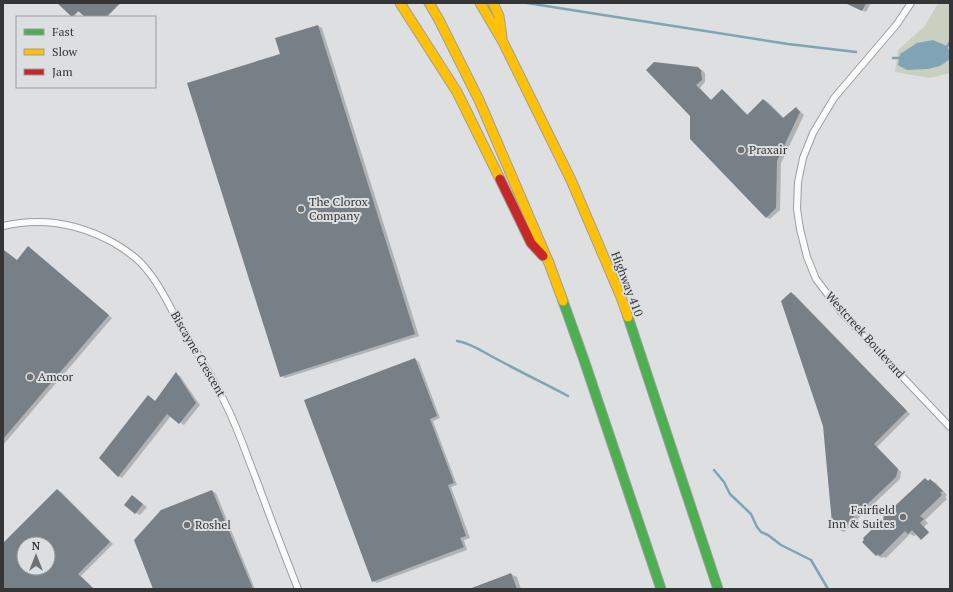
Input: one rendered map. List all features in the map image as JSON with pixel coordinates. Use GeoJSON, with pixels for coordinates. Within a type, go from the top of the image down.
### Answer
{"type":"FeatureCollection","features":[{"type":"Feature","properties":{"kind":"highway"},"geometry":{"type":"LineString","coordinates":[[400,3],[457,92],[530,243],[549,263]]}},
{"type":"Feature","properties":{"kind":"highway"},"geometry":{"type":"LineString","coordinates":[[429,3],[479,100],[549,263],[584,360],[661,589]]}},
{"type":"Feature","properties":{"kind":"highway","name":"Highway 410"},"geometry":{"type":"LineString","coordinates":[[480,3],[503,42],[571,180],[621,297],[718,589]]}},
{"type":"Feature","properties":{"kind":"highway"},"geometry":{"type":"LineString","coordinates":[[493,3],[499,16],[503,42]]}},
{"type":"Feature","properties":{"kind":"highway"},"geometry":{"type":"LineString","coordinates":[[712,570],[727,589]]}},
{"type":"Feature","properties":{"kind":"street","name":"Westcreek Boulevard"},"geometry":{"type":"LineString","coordinates":[[911,3],[897,24],[834,98],[813,133],[803,158],[798,182],[797,209],[807,257],[816,279],[841,312],[950,427]]}},
{"type":"Feature","properties":{"kind":"street","name":"Biscayne Crescent"},"geometry":{"type":"LineString","coordinates":[[3,226],[35,222],[54,223],[86,230],[100,235],[125,250],[141,263],[166,298],[226,403],[298,589]]}},
{"type":"Feature","properties":{"kind":"green space"},"geometry":{"type":"Polygon","coordinates":[[[938,3],[950,3],[950,73],[930,78],[895,72],[898,50],[925,26],[938,3]]]}},
{"type":"Feature","properties":{"kind":"water"},"geometry":{"type":"Polygon","coordinates":[[[933,40],[948,48],[950,59],[940,66],[928,69],[907,70],[898,65],[900,54],[917,43],[933,40]]]}},
{"type":"Feature","properties":{"kind":"building"},"geometry":{"type":"Polygon","coordinates":[[[57,3],[120,3],[107,16],[84,16],[78,11],[71,16],[57,3]]]}},
{"type":"Feature","properties":{"kind":"building"},"geometry":{"type":"Polygon","coordinates":[[[845,3],[866,3],[862,11],[845,3]]]}},
{"type":"Feature","properties":{"kind":"building","name":"The Clorox Company"},"geometry":{"type":"Polygon","coordinates":[[[318,25],[415,334],[280,377],[187,83],[280,54],[275,38],[318,25]]]}},
{"type":"Feature","properties":{"kind":"building","name":"Praxair"},"geometry":{"type":"Polygon","coordinates":[[[654,62],[698,67],[701,70],[702,80],[696,85],[711,100],[722,89],[747,115],[763,99],[783,118],[796,107],[800,112],[777,161],[776,208],[766,218],[690,139],[690,116],[646,70],[654,62]]]}},
{"type":"Feature","properties":{"kind":"building","name":"Amcor"},"geometry":{"type":"Polygon","coordinates":[[[28,246],[109,315],[3,439],[3,251],[4,250],[17,260],[28,246]]]}},
{"type":"Feature","properties":{"kind":"building"},"geometry":{"type":"Polygon","coordinates":[[[791,292],[907,411],[874,444],[898,469],[896,477],[840,530],[832,523],[823,426],[781,301],[791,292]]]}},
{"type":"Feature","properties":{"kind":"building"},"geometry":{"type":"Polygon","coordinates":[[[415,358],[437,416],[430,419],[454,483],[448,485],[466,536],[460,538],[464,547],[372,582],[304,400],[415,358]]]}},
{"type":"Feature","properties":{"kind":"building"},"geometry":{"type":"Polygon","coordinates":[[[176,372],[196,403],[179,424],[167,414],[118,477],[99,458],[148,395],[155,401],[176,372]]]}},
{"type":"Feature","properties":{"kind":"building","name":"Fairfield Inn & Suites"},"geometry":{"type":"Polygon","coordinates":[[[925,478],[928,481],[930,479],[943,491],[940,493],[942,495],[920,516],[924,519],[920,523],[929,532],[921,540],[912,530],[908,534],[905,531],[880,556],[878,554],[876,556],[862,542],[864,540],[863,538],[925,478]]]}},
{"type":"Feature","properties":{"kind":"building"},"geometry":{"type":"Polygon","coordinates":[[[57,489],[110,542],[78,574],[94,589],[3,589],[3,543],[57,489]]]}},
{"type":"Feature","properties":{"kind":"building","name":"Roshel"},"geometry":{"type":"Polygon","coordinates":[[[212,490],[253,589],[153,589],[134,540],[161,510],[212,490]]]}},
{"type":"Feature","properties":{"kind":"building"},"geometry":{"type":"Polygon","coordinates":[[[132,495],[143,504],[135,514],[124,505],[132,495]]]}},
{"type":"Feature","properties":{"kind":"building"},"geometry":{"type":"Polygon","coordinates":[[[511,573],[517,589],[469,589],[511,573]]]}},
{"type":"Feature","properties":{"kind":"waterway"},"geometry":{"type":"LineString","coordinates":[[527,3],[788,44],[856,52]]}},
{"type":"Feature","properties":{"kind":"waterway"},"geometry":{"type":"LineString","coordinates":[[945,49],[950,42]]}},
{"type":"Feature","properties":{"kind":"waterway"},"geometry":{"type":"LineString","coordinates":[[893,58],[902,58]]}},
{"type":"Feature","properties":{"kind":"waterway"},"geometry":{"type":"LineString","coordinates":[[457,341],[475,347],[568,396]]}},
{"type":"Feature","properties":{"kind":"waterway"},"geometry":{"type":"LineString","coordinates":[[714,470],[724,482],[730,494],[751,514],[761,532],[768,535],[781,545],[811,560],[828,589]]}},
{"type":"Feature","properties":{"kind":"traffic: fast"},"geometry":{"type":"LineString","coordinates":[[563,301],[661,589]]}},
{"type":"Feature","properties":{"kind":"traffic: fast"},"geometry":{"type":"LineString","coordinates":[[628,317],[718,589]]}},
{"type":"Feature","properties":{"kind":"traffic: slow"},"geometry":{"type":"LineString","coordinates":[[400,3],[457,92],[500,179]]}},
{"type":"Feature","properties":{"kind":"traffic: slow"},"geometry":{"type":"LineString","coordinates":[[429,3],[479,100],[549,263],[563,301]]}},
{"type":"Feature","properties":{"kind":"traffic: slow"},"geometry":{"type":"LineString","coordinates":[[480,3],[503,42],[571,180],[621,297],[628,317]]}},
{"type":"Feature","properties":{"kind":"traffic: slow"},"geometry":{"type":"LineString","coordinates":[[493,3],[499,16],[502,37]]}},
{"type":"Feature","properties":{"kind":"traffic: jam"},"geometry":{"type":"LineString","coordinates":[[500,179],[531,243],[543,256]]}},
{"type":"Feature","properties":{"kind":"place","name":"Praxair"},"geometry":{"type":"Point","coordinates":[741,150]}},
{"type":"Feature","properties":{"kind":"place","name":"The Clorox Company"},"geometry":{"type":"Point","coordinates":[301,209]}},
{"type":"Feature","properties":{"kind":"place","name":"Amcor"},"geometry":{"type":"Point","coordinates":[30,377]}},
{"type":"Feature","properties":{"kind":"place","name":"Fairfield Inn & Suites"},"geometry":{"type":"Point","coordinates":[903,517]}},
{"type":"Feature","properties":{"kind":"place","name":"Roshel"},"geometry":{"type":"Point","coordinates":[187,525]}}]}
